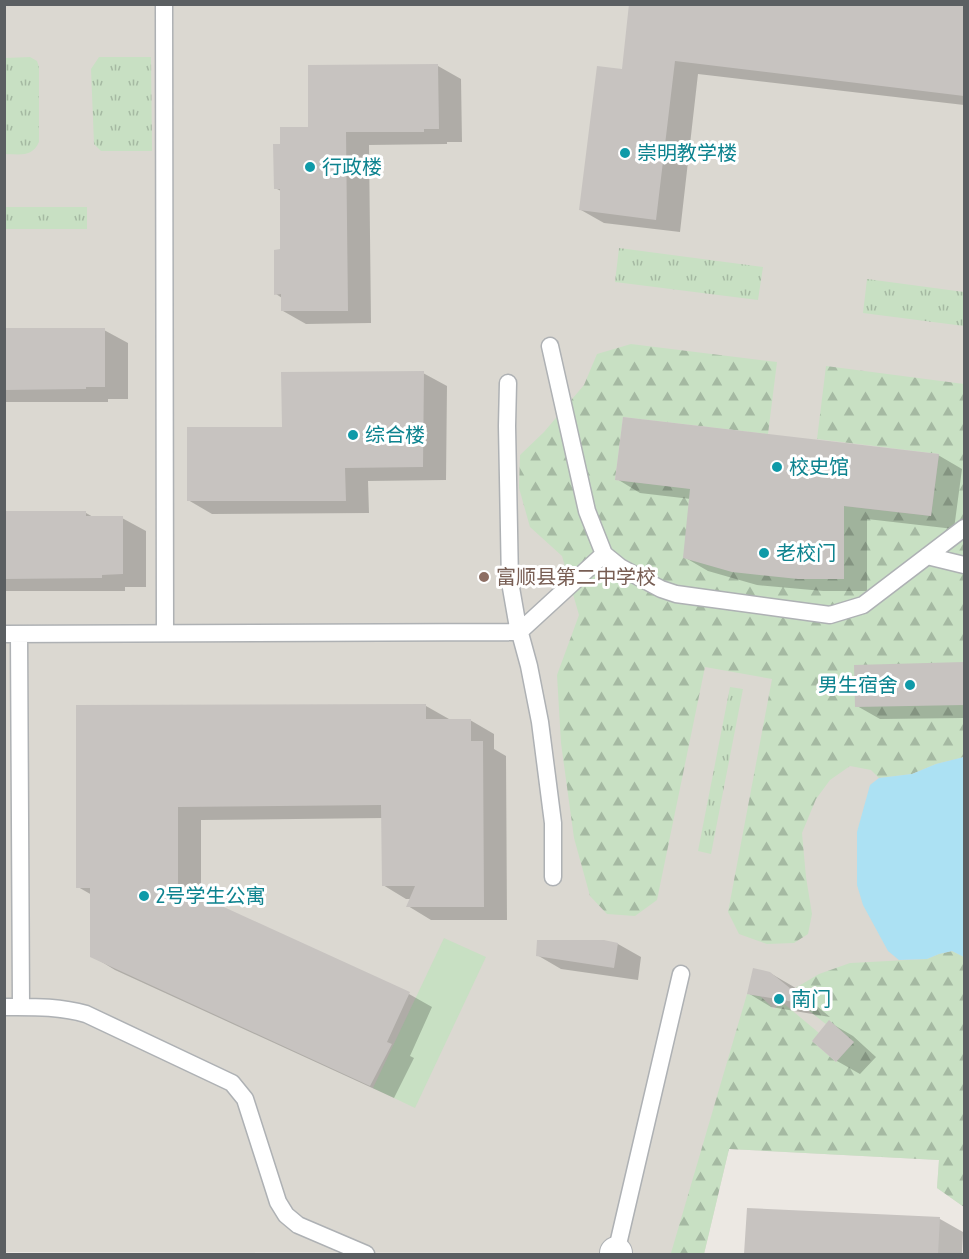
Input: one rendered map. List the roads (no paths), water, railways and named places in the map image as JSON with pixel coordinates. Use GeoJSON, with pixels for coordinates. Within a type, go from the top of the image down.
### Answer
{"type":"FeatureCollection","features":[{"type":"Feature","properties":{"kind":"lane"},"geometry":{"type":"LineString","coordinates":[[164,4],[165,633]]}},
{"type":"Feature","properties":{"kind":"lane"},"geometry":{"type":"LineString","coordinates":[[550,346],[587,511],[604,554],[620,567],[661,589],[676,594],[830,615],[863,605],[964,528]]}},
{"type":"Feature","properties":{"kind":"lane"},"geometry":{"type":"LineString","coordinates":[[508,383],[510,582],[540,722],[553,823],[553,877]]}},
{"type":"Feature","properties":{"kind":"lane"},"geometry":{"type":"LineString","coordinates":[[366,1254],[298,1225],[286,1215],[278,1203],[245,1099],[231,1083],[86,1014],[48,1007],[13,1007],[12,634],[519,632],[604,554]]}},
{"type":"Feature","properties":{"kind":"lane"},"geometry":{"type":"LineString","coordinates":[[927,556],[964,565]]}},
{"type":"Feature","properties":{"kind":"lane"},"geometry":{"type":"LineString","coordinates":[[616,1254],[681,974]]}},
{"type":"Feature","properties":{"kind":"water"},"geometry":{"type":"Polygon","coordinates":[[[964,757],[964,957],[952,951],[927,959],[899,960],[888,951],[863,905],[857,885],[857,832],[870,785],[879,778],[912,774],[936,764],[964,757]]]}},
{"type":"Feature","properties":{"kind":"place","name":"崇明教学楼"},"geometry":{"type":"Point","coordinates":[625,153]}},
{"type":"Feature","properties":{"kind":"place","name":"行政楼"},"geometry":{"type":"Point","coordinates":[310,167]}},
{"type":"Feature","properties":{"kind":"place","name":"综合楼"},"geometry":{"type":"Point","coordinates":[353,435]}},
{"type":"Feature","properties":{"kind":"place","name":"校史馆"},"geometry":{"type":"Point","coordinates":[777,467]}},
{"type":"Feature","properties":{"kind":"place","name":"老校门"},"geometry":{"type":"Point","coordinates":[764,553]}},
{"type":"Feature","properties":{"kind":"place","name":"富顺县第二中学校"},"geometry":{"type":"Point","coordinates":[484,577]}},
{"type":"Feature","properties":{"kind":"place","name":"男生宿舍"},"geometry":{"type":"Point","coordinates":[910,685]}},
{"type":"Feature","properties":{"kind":"place","name":"2号学生公寓"},"geometry":{"type":"Point","coordinates":[144,896]}},
{"type":"Feature","properties":{"kind":"place","name":"南门"},"geometry":{"type":"Point","coordinates":[779,999]}}]}
